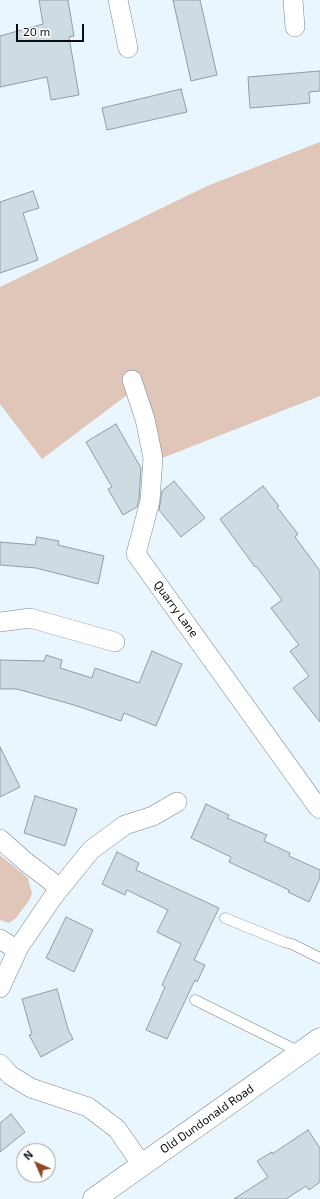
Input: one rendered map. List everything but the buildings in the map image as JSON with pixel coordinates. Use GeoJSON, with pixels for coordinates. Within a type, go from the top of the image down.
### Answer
{"type":"FeatureCollection","features":[{"type":"Feature","properties":{"kind":"street"},"geometry":{"type":"LineString","coordinates":[[118,0],[128,48]]}},
{"type":"Feature","properties":{"kind":"street"},"geometry":{"type":"LineString","coordinates":[[294,0],[295,27]]}},
{"type":"Feature","properties":{"kind":"street","name":"Quarry Lane"},"geometry":{"type":"LineString","coordinates":[[132,380],[143,415],[153,458],[150,501],[136,554],[320,809]]}},
{"type":"Feature","properties":{"kind":"street"},"geometry":{"type":"LineString","coordinates":[[0,622],[30,618],[115,642]]}},
{"type":"Feature","properties":{"kind":"street"},"geometry":{"type":"LineString","coordinates":[[0,988],[17,950],[60,888],[91,850],[125,825],[153,816],[177,802]]}},
{"type":"Feature","properties":{"kind":"street"},"geometry":{"type":"LineString","coordinates":[[0,839],[26,862],[60,888]]}},
{"type":"Feature","properties":{"kind":"street"},"geometry":{"type":"LineString","coordinates":[[0,939],[17,950]]}},
{"type":"Feature","properties":{"kind":"street","name":"Old Dundonald Road"},"geometry":{"type":"LineString","coordinates":[[94,1199],[314,1046]]}},
{"type":"Feature","properties":{"kind":"street"},"geometry":{"type":"LineString","coordinates":[[0,1064],[10,1075],[31,1088],[88,1107],[117,1129],[142,1165]]}},
{"type":"Feature","properties":{"kind":"lane"},"geometry":{"type":"LineString","coordinates":[[225,918],[292,944],[320,958]]}},
{"type":"Feature","properties":{"kind":"lane"},"geometry":{"type":"LineString","coordinates":[[196,1000],[314,1046]]}},
{"type":"Feature","properties":{"kind":"shaded area"},"geometry":{"type":"Polygon","coordinates":[[[320,142],[320,396],[160,459],[143,383],[42,459],[0,404],[0,287],[207,186],[320,142]]]}},
{"type":"Feature","properties":{"kind":"shaded area"},"geometry":{"type":"Polygon","coordinates":[[[0,855],[28,878],[32,893],[30,899],[16,918],[9,923],[0,920],[0,855]]]}}]}
